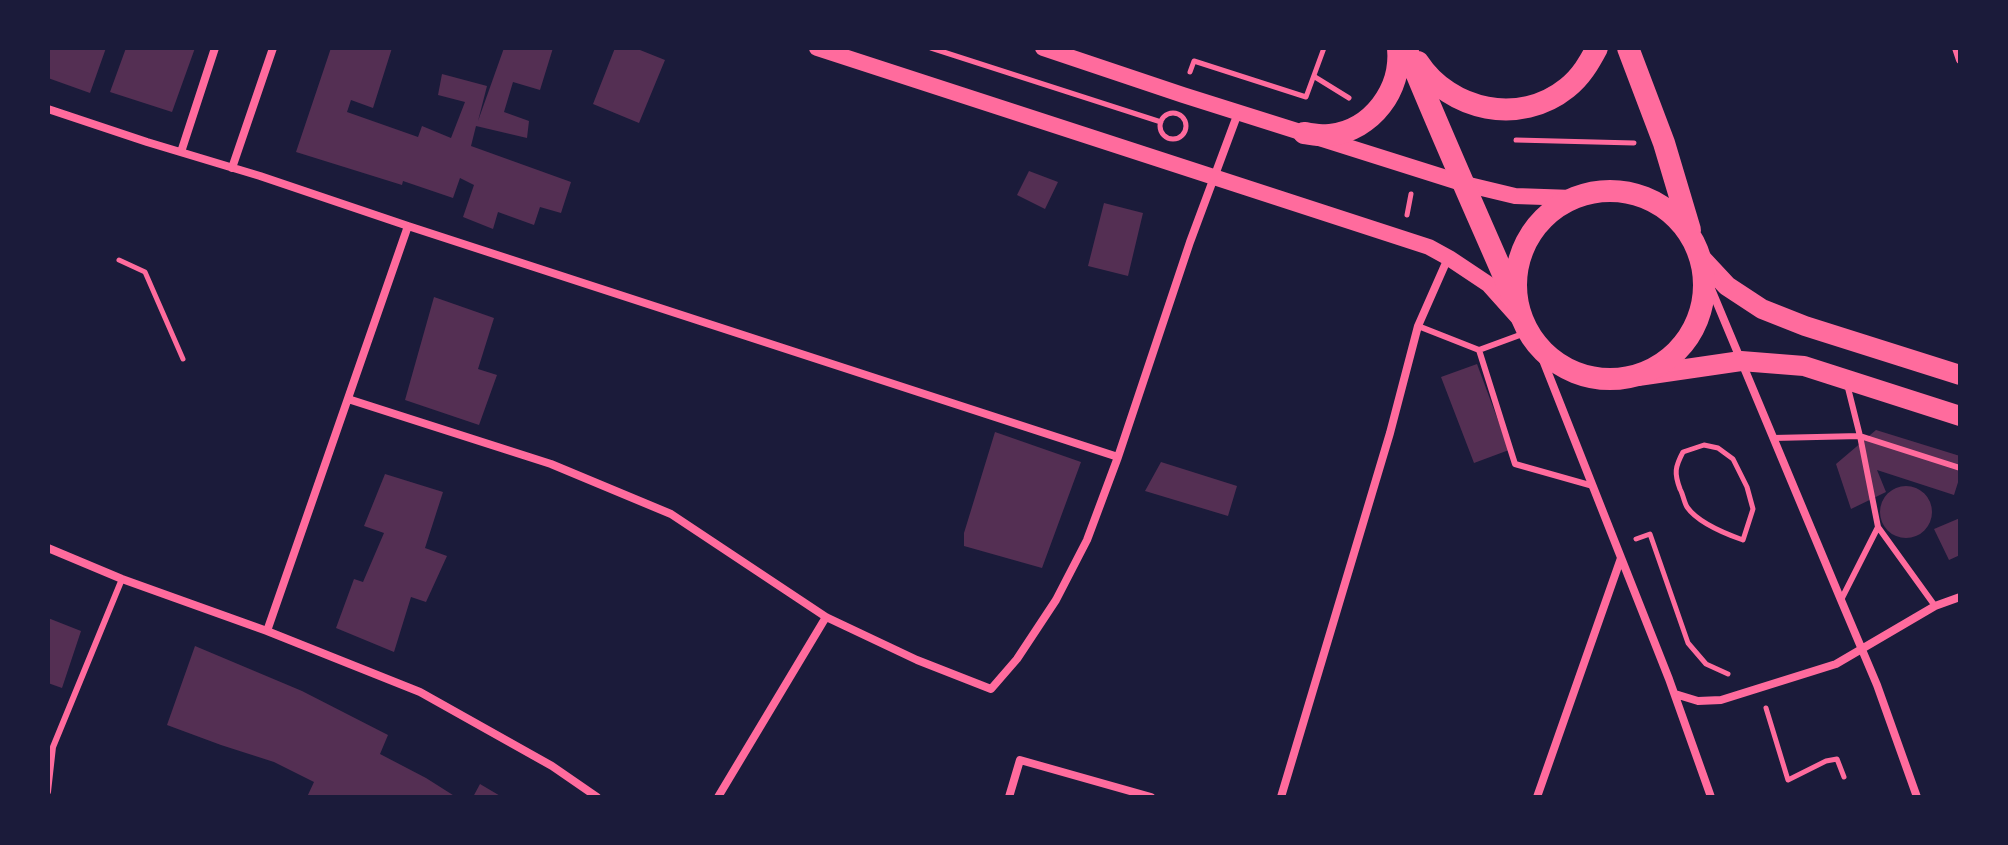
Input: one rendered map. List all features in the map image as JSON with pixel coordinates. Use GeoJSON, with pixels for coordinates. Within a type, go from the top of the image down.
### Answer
{"type":"FeatureCollection","features":[{"type":"Feature","properties":{"kind":"highway"},"geometry":{"type":"LineString","coordinates":[[1304,133],[1329,135],[1353,129],[1374,115],[1393,89],[1398,48]]}},
{"type":"Feature","properties":{"kind":"highway"},"geometry":{"type":"LineString","coordinates":[[1407,48],[1426,76],[1450,95],[1478,107],[1509,110],[1539,104],[1566,89],[1588,67],[1597,48]]}},
{"type":"Feature","properties":{"kind":"highway"},"geometry":{"type":"LineString","coordinates":[[1407,48],[1442,138],[1526,327],[1547,356],[1559,365],[1584,376],[1611,380],[1638,376],[1672,356],[1693,330],[1703,303],[1698,256],[1664,143],[1628,48]]}},
{"type":"Feature","properties":{"kind":"highway"},"geometry":{"type":"LineString","coordinates":[[1526,327],[1516,298],[1515,276],[1519,255],[1535,227],[1546,215],[1573,198],[1604,191],[1636,195],[1665,209],[1686,230],[1698,256]]}},
{"type":"Feature","properties":{"kind":"main road"},"geometry":{"type":"LineString","coordinates":[[817,48],[1429,247],[1488,284],[1526,327]]}},
{"type":"Feature","properties":{"kind":"main road"},"geometry":{"type":"LineString","coordinates":[[1043,48],[1465,184],[1515,196],[1573,198]]}},
{"type":"Feature","properties":{"kind":"main road"},"geometry":{"type":"LineString","coordinates":[[1698,256],[1727,286],[1762,309],[1805,326],[1960,375]]}},
{"type":"Feature","properties":{"kind":"main road"},"geometry":{"type":"LineString","coordinates":[[1638,376],[1741,361],[1804,366],[1960,416]]}},
{"type":"Feature","properties":{"kind":"street"},"geometry":{"type":"LineString","coordinates":[[181,152],[215,48]]}},
{"type":"Feature","properties":{"kind":"street"},"geometry":{"type":"LineString","coordinates":[[232,168],[273,48]]}},
{"type":"Feature","properties":{"kind":"street"},"geometry":{"type":"LineString","coordinates":[[1956,48],[1960,60]]}},
{"type":"Feature","properties":{"kind":"street"},"geometry":{"type":"LineString","coordinates":[[48,109],[1118,457]]}},
{"type":"Feature","properties":{"kind":"street"},"geometry":{"type":"LineString","coordinates":[[348,399],[551,464],[671,514],[826,617],[917,660],[991,689],[1017,659],[1056,600],[1087,540],[1238,112]]}},
{"type":"Feature","properties":{"kind":"street"},"geometry":{"type":"LineString","coordinates":[[267,631],[408,226]]}},
{"type":"Feature","properties":{"kind":"street"},"geometry":{"type":"LineString","coordinates":[[1698,256],[1863,647],[1917,797]]}},
{"type":"Feature","properties":{"kind":"street"},"geometry":{"type":"LineString","coordinates":[[1281,797],[1385,449],[1418,326],[1449,258]]}},
{"type":"Feature","properties":{"kind":"street"},"geometry":{"type":"LineString","coordinates":[[1526,327],[1675,694],[1711,797]]}},
{"type":"Feature","properties":{"kind":"street"},"geometry":{"type":"LineString","coordinates":[[48,548],[420,692],[552,766],[597,797]]}},
{"type":"Feature","properties":{"kind":"street"},"geometry":{"type":"LineString","coordinates":[[1537,797],[1621,558]]}},
{"type":"Feature","properties":{"kind":"street"},"geometry":{"type":"LineString","coordinates":[[1675,694],[1698,701],[1721,700],[1836,664],[1935,606],[1960,597]]}},
{"type":"Feature","properties":{"kind":"street"},"geometry":{"type":"LineString","coordinates":[[718,797],[826,617]]}},
{"type":"Feature","properties":{"kind":"street"},"geometry":{"type":"LineString","coordinates":[[1009,797],[1020,760],[1151,797]]}},
{"type":"Feature","properties":{"kind":"lane"},"geometry":{"type":"LineString","coordinates":[[1418,326],[1479,350],[1526,327]]}},
{"type":"Feature","properties":{"kind":"lane"},"geometry":{"type":"LineString","coordinates":[[1479,350],[1515,464],[1593,486]]}},
{"type":"Feature","properties":{"kind":"lane"},"geometry":{"type":"LineString","coordinates":[[1846,378],[1878,527],[1935,606]]}},
{"type":"Feature","properties":{"kind":"lane"},"geometry":{"type":"LineString","coordinates":[[1773,438],[1860,436],[1960,468]]}},
{"type":"Feature","properties":{"kind":"lane"},"geometry":{"type":"LineString","coordinates":[[1841,600],[1878,527]]}},
{"type":"Feature","properties":{"kind":"lane"},"geometry":{"type":"LineString","coordinates":[[48,792],[53,747],[122,579]]}},
{"type":"Feature","properties":{"kind":"path"},"geometry":{"type":"LineString","coordinates":[[931,48],[1161,122]]}},
{"type":"Feature","properties":{"kind":"path"},"geometry":{"type":"LineString","coordinates":[[1194,61],[1306,97],[1324,48]]}},
{"type":"Feature","properties":{"kind":"path"},"geometry":{"type":"LineString","coordinates":[[1315,77],[1353,101]]}},
{"type":"Feature","properties":{"kind":"path"},"geometry":{"type":"LineString","coordinates":[[1178,113],[1185,119],[1187,128],[1179,139],[1170,138],[1162,134],[1161,122],[1166,115],[1178,113]]}},
{"type":"Feature","properties":{"kind":"path"},"geometry":{"type":"LineString","coordinates":[[1504,139],[1635,143]]}},
{"type":"Feature","properties":{"kind":"path"},"geometry":{"type":"LineString","coordinates":[[1406,220],[1412,192]]}},
{"type":"Feature","properties":{"kind":"path"},"geometry":{"type":"LineString","coordinates":[[119,260],[145,272],[183,359]]}},
{"type":"Feature","properties":{"kind":"path"},"geometry":{"type":"LineString","coordinates":[[1704,445],[1718,448],[1733,459],[1747,487],[1753,509],[1743,540],[1721,532],[1687,507],[1676,478],[1676,464],[1683,452],[1704,445]]}},
{"type":"Feature","properties":{"kind":"path"},"geometry":{"type":"LineString","coordinates":[[1617,547],[1650,534],[1688,643],[1706,664],[1724,673],[1756,677],[1788,780],[1826,761],[1837,759],[1844,777]]}},
{"type":"Feature","properties":{"kind":"building"},"geometry":{"type":"Polygon","coordinates":[[[48,48],[106,48],[90,93],[48,78],[48,48]]]}},
{"type":"Feature","properties":{"kind":"building"},"geometry":{"type":"Polygon","coordinates":[[[126,48],[195,48],[172,112],[110,92],[126,48]]]}},
{"type":"Feature","properties":{"kind":"building"},"geometry":{"type":"Polygon","coordinates":[[[331,48],[392,48],[373,108],[351,100],[347,112],[418,137],[422,126],[451,138],[465,102],[438,95],[442,74],[487,86],[478,121],[504,48],[553,48],[540,90],[513,82],[504,112],[529,121],[527,138],[476,126],[471,146],[571,182],[561,213],[540,207],[534,225],[498,212],[493,229],[463,217],[474,185],[460,178],[453,198],[296,152],[331,48]]]}},
{"type":"Feature","properties":{"kind":"building"},"geometry":{"type":"Polygon","coordinates":[[[615,48],[635,48],[665,60],[639,123],[593,104],[615,48]]]}},
{"type":"Feature","properties":{"kind":"building"},"geometry":{"type":"Polygon","coordinates":[[[1029,171],[1058,182],[1045,209],[1017,195],[1029,171]]]}},
{"type":"Feature","properties":{"kind":"building"},"geometry":{"type":"Polygon","coordinates":[[[1104,203],[1143,213],[1128,276],[1088,266],[1104,203]]]}},
{"type":"Feature","properties":{"kind":"building"},"geometry":{"type":"Polygon","coordinates":[[[434,297],[494,318],[478,369],[497,375],[479,425],[405,400],[434,297]]]}},
{"type":"Feature","properties":{"kind":"building"},"geometry":{"type":"Polygon","coordinates":[[[1477,364],[1509,450],[1474,463],[1441,377],[1477,364]]]}},
{"type":"Feature","properties":{"kind":"building"},"geometry":{"type":"Polygon","coordinates":[[[1876,430],[1960,456],[1960,476],[1954,495],[1877,470],[1886,492],[1851,509],[1836,464],[1876,430]]]}},
{"type":"Feature","properties":{"kind":"building"},"geometry":{"type":"Polygon","coordinates":[[[995,432],[1081,462],[1042,568],[964,546],[964,533],[995,432]]]}},
{"type":"Feature","properties":{"kind":"building"},"geometry":{"type":"Polygon","coordinates":[[[1161,462],[1237,486],[1228,516],[1145,491],[1161,462]]]}},
{"type":"Feature","properties":{"kind":"building"},"geometry":{"type":"Polygon","coordinates":[[[385,474],[443,492],[425,548],[447,556],[426,602],[411,597],[394,652],[336,628],[354,579],[363,582],[384,533],[364,526],[385,474]]]}},
{"type":"Feature","properties":{"kind":"building"},"geometry":{"type":"Polygon","coordinates":[[[1906,486],[1924,494],[1932,512],[1924,530],[1906,538],[1888,530],[1880,512],[1888,494],[1906,486]]]}},
{"type":"Feature","properties":{"kind":"building"},"geometry":{"type":"Polygon","coordinates":[[[1960,518],[1960,555],[1949,560],[1934,529],[1960,518]]]}},
{"type":"Feature","properties":{"kind":"building"},"geometry":{"type":"Polygon","coordinates":[[[48,618],[81,631],[62,688],[48,683],[48,618]]]}},
{"type":"Feature","properties":{"kind":"building"},"geometry":{"type":"Polygon","coordinates":[[[195,646],[302,691],[388,735],[380,754],[456,797],[307,797],[314,782],[274,762],[167,725],[195,646]]]}},
{"type":"Feature","properties":{"kind":"building"},"geometry":{"type":"Polygon","coordinates":[[[480,784],[502,797],[473,797],[480,784]]]}}]}
